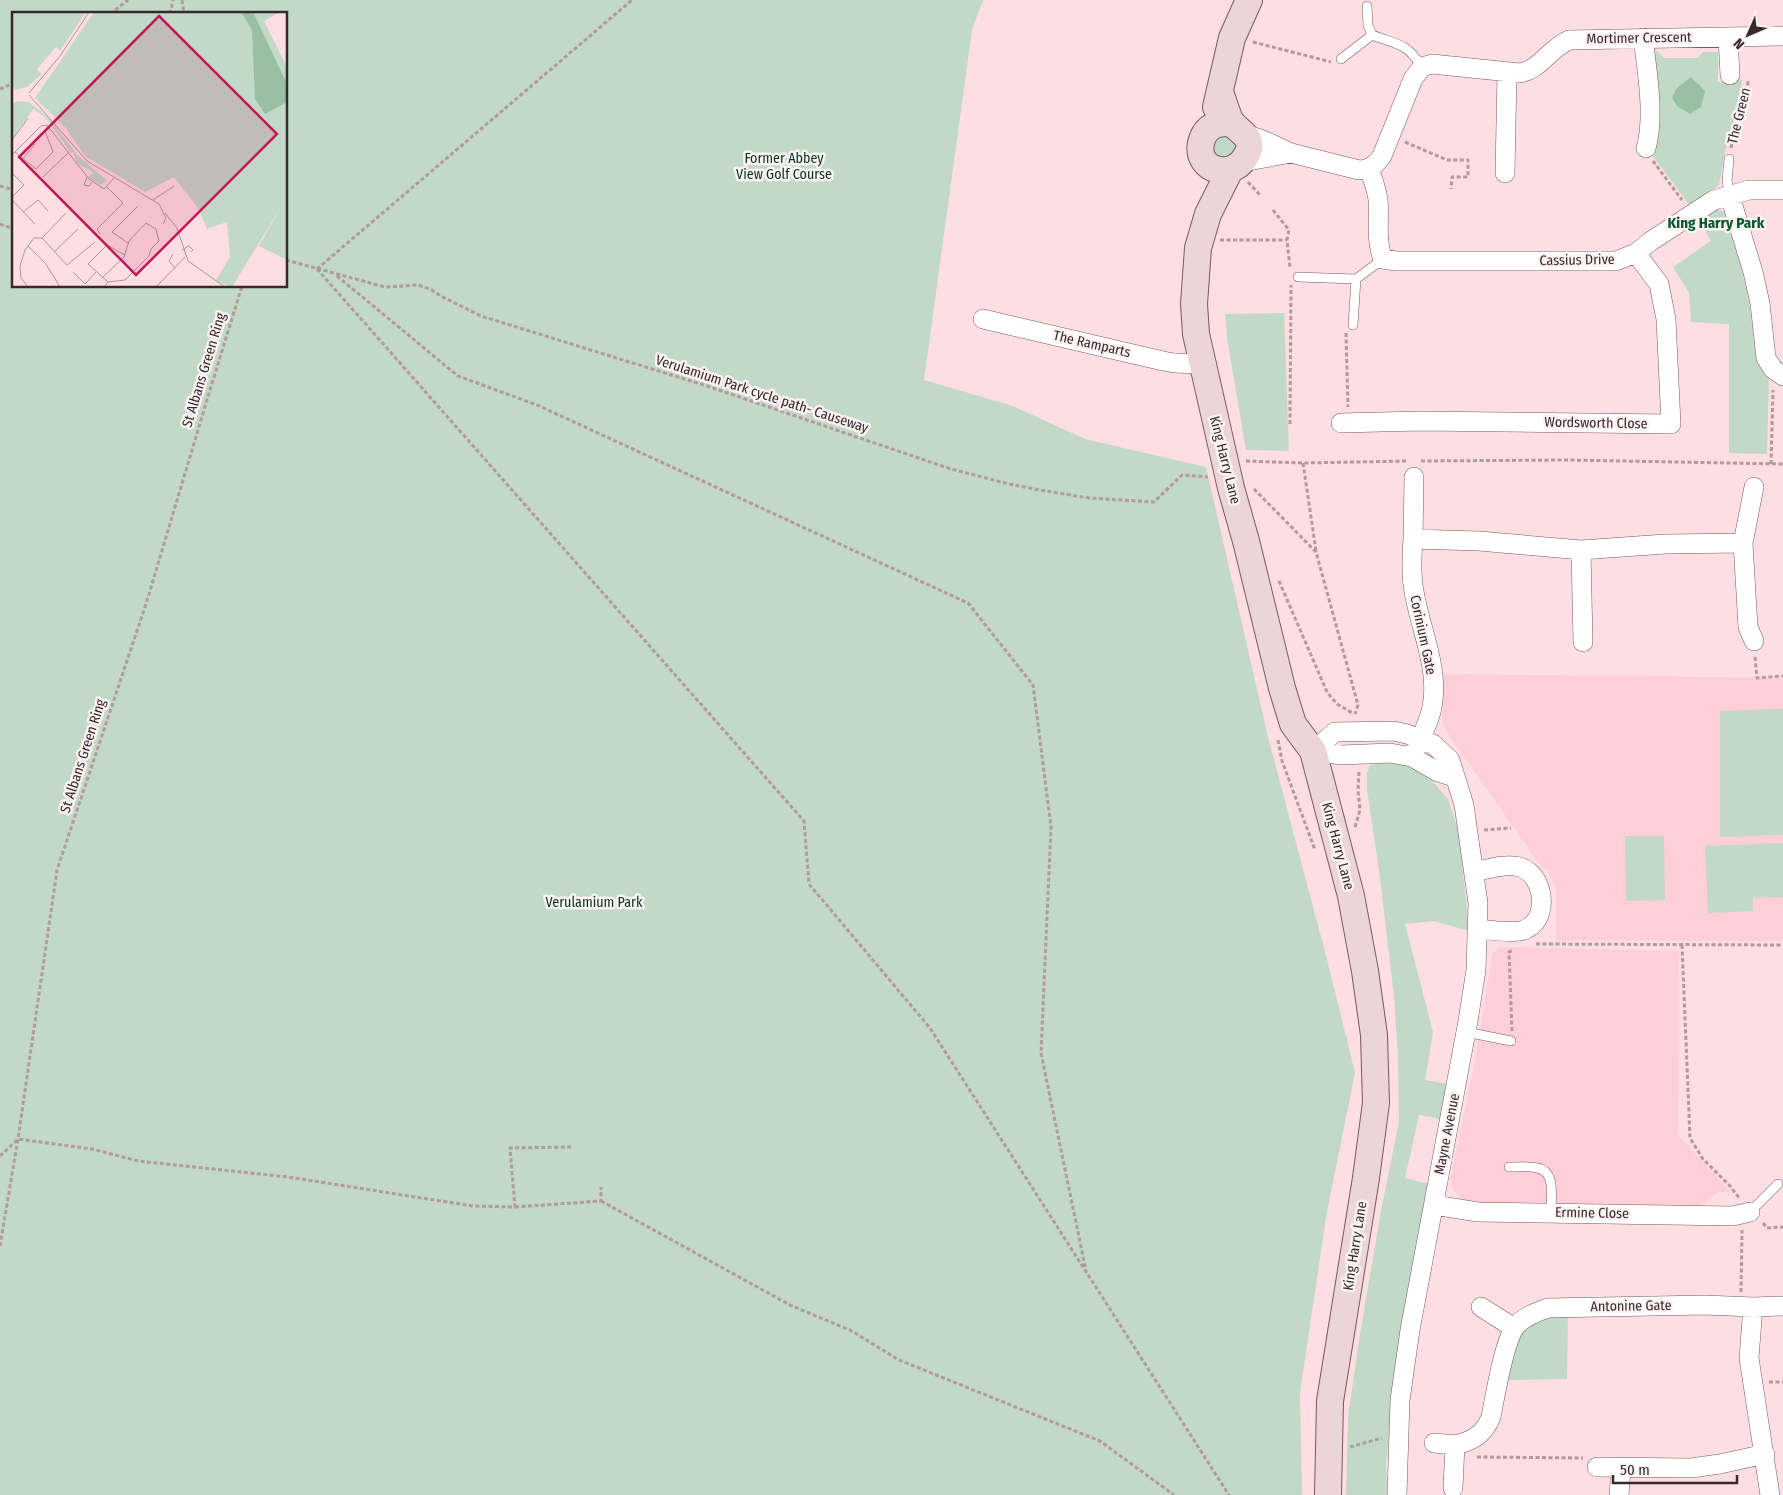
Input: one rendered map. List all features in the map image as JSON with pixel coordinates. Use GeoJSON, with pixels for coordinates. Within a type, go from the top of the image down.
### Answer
{"type":"FeatureCollection","features":[{"type":"Feature","properties":{"kind":"street","name":"King Harry Lane"},"geometry":{"type":"LineString","coordinates":[[1208,214],[1240,170],[1250,149],[1249,141],[1229,128],[1220,92],[1232,38],[1250,0]]}},
{"type":"Feature","properties":{"kind":"street","name":"Mortimer Crescent"},"geometry":{"type":"LineString","coordinates":[[1422,68],[1432,64],[1441,64],[1507,73],[1526,72],[1532,69],[1559,44],[1568,40],[1783,36]]}},
{"type":"Feature","properties":{"kind":"street","name":"The Green"},"geometry":{"type":"LineString","coordinates":[[1728,37],[1739,75]]}},
{"type":"Feature","properties":{"kind":"street"},"geometry":{"type":"LineString","coordinates":[[1643,38],[1649,105],[1646,148]]}},
{"type":"Feature","properties":{"kind":"street"},"geometry":{"type":"LineString","coordinates":[[1291,153],[1240,170],[1216,169],[1205,161],[1200,151],[1204,135],[1229,128],[1263,140],[1291,153],[1359,170],[1369,169],[1382,156],[1413,79],[1422,68]]}},
{"type":"Feature","properties":{"kind":"street"},"geometry":{"type":"LineString","coordinates":[[1505,173],[1507,73]]}},
{"type":"Feature","properties":{"kind":"street","name":"King Harry Lane"},"geometry":{"type":"LineString","coordinates":[[1205,161],[1208,214],[1198,248],[1195,281],[1196,334],[1201,364],[1238,472],[1292,724],[1313,751],[1351,896],[1365,971],[1374,1035],[1376,1103],[1366,1178],[1330,1401],[1328,1495]]}},
{"type":"Feature","properties":{"kind":"street"},"geometry":{"type":"LineString","coordinates":[[1369,169],[1375,182],[1378,201],[1379,249],[1383,259]]}},
{"type":"Feature","properties":{"kind":"street","name":"Cassius Drive"},"geometry":{"type":"LineString","coordinates":[[1383,259],[1396,261],[1616,261],[1636,253],[1714,200],[1749,190],[1783,190]]}},
{"type":"Feature","properties":{"kind":"street"},"geometry":{"type":"LineString","coordinates":[[1730,196],[1760,303],[1766,358],[1778,372]]}},
{"type":"Feature","properties":{"kind":"street","name":"Wordsworth Close"},"geometry":{"type":"LineString","coordinates":[[1345,423],[1420,421],[1671,424],[1666,320],[1659,284],[1636,253]]}},
{"type":"Feature","properties":{"kind":"street","name":"The Ramparts"},"geometry":{"type":"LineString","coordinates":[[983,319],[1174,363],[1201,364]]}},
{"type":"Feature","properties":{"kind":"street","name":"Corinium Gate"},"geometry":{"type":"LineString","coordinates":[[1412,757],[1432,707],[1433,672],[1413,587],[1411,570],[1414,477]]}},
{"type":"Feature","properties":{"kind":"street"},"geometry":{"type":"LineString","coordinates":[[1754,487],[1743,543],[1748,627],[1754,641]]}},
{"type":"Feature","properties":{"kind":"street"},"geometry":{"type":"LineString","coordinates":[[1413,539],[1479,541],[1581,550],[1665,544],[1743,543]]}},
{"type":"Feature","properties":{"kind":"street"},"geometry":{"type":"LineString","coordinates":[[1581,550],[1583,642]]}},
{"type":"Feature","properties":{"kind":"street","name":"Mayne Avenue"},"geometry":{"type":"LineString","coordinates":[[1313,751],[1335,732],[1357,723],[1420,738],[1433,744],[1450,760],[1464,805],[1478,903],[1476,970],[1410,1330],[1400,1400],[1400,1494]]}},
{"type":"Feature","properties":{"kind":"street"},"geometry":{"type":"LineString","coordinates":[[1313,751],[1341,755],[1390,753],[1412,757],[1438,772],[1454,777]]}},
{"type":"Feature","properties":{"kind":"street"},"geometry":{"type":"LineString","coordinates":[[1474,872],[1500,866],[1519,866],[1532,873],[1536,879],[1539,885],[1541,901],[1540,917],[1528,928],[1520,931],[1478,929]]}},
{"type":"Feature","properties":{"kind":"street","name":"Ermine Close"},"geometry":{"type":"LineString","coordinates":[[1434,1204],[1478,1212],[1733,1216],[1750,1212]]}},
{"type":"Feature","properties":{"kind":"street","name":"Antonine Gate"},"geometry":{"type":"LineString","coordinates":[[1514,1328],[1524,1318],[1534,1312],[1548,1308],[1705,1305],[1783,1306]]}},
{"type":"Feature","properties":{"kind":"street"},"geometry":{"type":"LineString","coordinates":[[1434,1443],[1455,1445],[1468,1442],[1474,1439],[1487,1426],[1491,1417],[1507,1347],[1514,1328],[1481,1307]]}},
{"type":"Feature","properties":{"kind":"street"},"geometry":{"type":"LineString","coordinates":[[1747,1307],[1749,1358],[1770,1495]]}},
{"type":"Feature","properties":{"kind":"street"},"geometry":{"type":"LineString","coordinates":[[1453,1488],[1455,1445]]}},
{"type":"Feature","properties":{"kind":"street"},"geometry":{"type":"LineString","coordinates":[[1597,1467],[1691,1468],[1765,1454]]}},
{"type":"Feature","properties":{"kind":"street"},"geometry":{"type":"LineString","coordinates":[[1618,1495],[1620,1468]]}},
{"type":"Feature","properties":{"kind":"lane"},"geometry":{"type":"LineString","coordinates":[[1367,6],[1368,25],[1372,35],[1405,47],[1414,54],[1422,68]]}},
{"type":"Feature","properties":{"kind":"lane"},"geometry":{"type":"LineString","coordinates":[[1341,59],[1372,35]]}},
{"type":"Feature","properties":{"kind":"lane","name":"The Green"},"geometry":{"type":"LineString","coordinates":[[1729,159],[1727,182],[1730,196]]}},
{"type":"Feature","properties":{"kind":"lane"},"geometry":{"type":"LineString","coordinates":[[1294,277],[1356,279],[1383,259]]}},
{"type":"Feature","properties":{"kind":"lane"},"geometry":{"type":"LineString","coordinates":[[1353,325],[1356,279]]}},
{"type":"Feature","properties":{"kind":"lane"},"geometry":{"type":"LineString","coordinates":[[1466,1032],[1511,1041]]}},
{"type":"Feature","properties":{"kind":"lane"},"geometry":{"type":"LineString","coordinates":[[1509,1167],[1538,1168],[1547,1174],[1551,1179],[1552,1212]]}},
{"type":"Feature","properties":{"kind":"lane"},"geometry":{"type":"LineString","coordinates":[[1750,1212],[1778,1184]]}},
{"type":"Feature","properties":{"kind":"path"},"geometry":{"type":"LineString","coordinates":[[113,12],[128,0]]}},
{"type":"Feature","properties":{"kind":"path"},"geometry":{"type":"LineString","coordinates":[[632,0],[317,269],[804,821],[809,884],[930,1028],[1229,1495]]}},
{"type":"Feature","properties":{"kind":"path"},"geometry":{"type":"LineString","coordinates":[[1247,40],[1329,63],[1341,59]]}},
{"type":"Feature","properties":{"kind":"path","name":"The Green"},"geometry":{"type":"LineString","coordinates":[[1729,159],[1734,134],[1744,104],[1739,75]]}},
{"type":"Feature","properties":{"kind":"path"},"geometry":{"type":"LineString","coordinates":[[0,89],[12,84]]}},
{"type":"Feature","properties":{"kind":"path"},"geometry":{"type":"LineString","coordinates":[[1391,137],[1447,160],[1468,160],[1468,177],[1452,177],[1452,189]]}},
{"type":"Feature","properties":{"kind":"path"},"geometry":{"type":"LineString","coordinates":[[1646,148],[1650,157],[1692,214]]}},
{"type":"Feature","properties":{"kind":"path"},"geometry":{"type":"LineString","coordinates":[[1240,170],[1261,196]]}},
{"type":"Feature","properties":{"kind":"path"},"geometry":{"type":"LineString","coordinates":[[1273,210],[1289,230],[1287,240],[1290,268]]}},
{"type":"Feature","properties":{"kind":"path"},"geometry":{"type":"LineString","coordinates":[[0,224],[12,228]]}},
{"type":"Feature","properties":{"kind":"path"},"geometry":{"type":"LineString","coordinates":[[1212,240],[1287,240]]}},
{"type":"Feature","properties":{"kind":"path","name":"Verulamium Park cycle path- Causeway"},"geometry":{"type":"LineString","coordinates":[[288,261],[385,287],[418,285],[430,289],[481,316],[708,386],[951,469],[1009,484],[1089,498],[1154,502],[1182,475],[1238,472],[1303,462],[1568,460],[1783,464]]}},
{"type":"Feature","properties":{"kind":"path"},"geometry":{"type":"LineString","coordinates":[[335,274],[458,376],[537,405],[968,603],[1033,686],[1051,827],[1041,1053],[1087,1273]]}},
{"type":"Feature","properties":{"kind":"path"},"geometry":{"type":"LineString","coordinates":[[1290,424],[1294,277]]}},
{"type":"Feature","properties":{"kind":"path","name":"St Albans Green Ring"},"geometry":{"type":"LineString","coordinates":[[0,1246],[18,1139],[57,870],[146,604],[241,288]]}},
{"type":"Feature","properties":{"kind":"path"},"geometry":{"type":"LineString","coordinates":[[1345,423],[1346,333],[1353,325]]}},
{"type":"Feature","properties":{"kind":"path"},"geometry":{"type":"LineString","coordinates":[[1771,464],[1778,372]]}},
{"type":"Feature","properties":{"kind":"path"},"geometry":{"type":"LineString","coordinates":[[1303,462],[1316,552],[1358,705],[1357,723]]}},
{"type":"Feature","properties":{"kind":"path"},"geometry":{"type":"LineString","coordinates":[[1238,472],[1316,552]]}},
{"type":"Feature","properties":{"kind":"path"},"geometry":{"type":"LineString","coordinates":[[1277,577],[1327,692],[1357,723]]}},
{"type":"Feature","properties":{"kind":"path"},"geometry":{"type":"LineString","coordinates":[[1754,641],[1757,678],[1783,676]]}},
{"type":"Feature","properties":{"kind":"path"},"geometry":{"type":"LineString","coordinates":[[1277,734],[1282,761],[1316,850]]}},
{"type":"Feature","properties":{"kind":"path"},"geometry":{"type":"LineString","coordinates":[[1360,753],[1358,791],[1360,810]]}},
{"type":"Feature","properties":{"kind":"path"},"geometry":{"type":"LineString","coordinates":[[1481,830],[1510,828]]}},
{"type":"Feature","properties":{"kind":"path"},"geometry":{"type":"LineString","coordinates":[[1527,943],[1783,945]]}},
{"type":"Feature","properties":{"kind":"path"},"geometry":{"type":"LineString","coordinates":[[1682,945],[1690,1138],[1703,1159],[1730,1186],[1750,1212],[1742,1227],[1747,1307]]}},
{"type":"Feature","properties":{"kind":"path"},"geometry":{"type":"LineString","coordinates":[[1511,1041],[1509,952],[1518,948]]}},
{"type":"Feature","properties":{"kind":"path"},"geometry":{"type":"LineString","coordinates":[[0,1156],[18,1139],[92,1149],[138,1161],[288,1177],[473,1206],[515,1207],[601,1201],[790,1304],[850,1330],[899,1360],[1100,1441],[1174,1495]]}},
{"type":"Feature","properties":{"kind":"path"},"geometry":{"type":"LineString","coordinates":[[515,1207],[510,1148],[571,1147]]}},
{"type":"Feature","properties":{"kind":"path"},"geometry":{"type":"LineString","coordinates":[[600,1187],[601,1201]]}},
{"type":"Feature","properties":{"kind":"path"},"geometry":{"type":"LineString","coordinates":[[1455,1445],[1466,1457],[1591,1458],[1597,1467]]}},
{"type":"Feature","properties":{"kind":"shaded area"},"geometry":{"type":"Polygon","coordinates":[[[1691,77],[1705,91],[1701,107],[1690,114],[1677,106],[1672,98],[1676,89],[1691,77]]]}},
{"type":"Feature","properties":{"kind":"shaded area"},"geometry":{"type":"Polygon","coordinates":[[[1444,674],[1783,678],[1783,941],[1556,940],[1556,889],[1548,871],[1538,862],[1443,724],[1444,674]]]}},
{"type":"Feature","properties":{"kind":"shaded area"},"geometry":{"type":"Polygon","coordinates":[[[1501,947],[1679,951],[1678,1135],[1731,1192],[1718,1192],[1699,1207],[1471,1203],[1461,1199],[1452,1188],[1451,1177],[1474,1066],[1493,953],[1501,947]]]}},
{"type":"Feature","properties":{"kind":"green space","name":"Verulamium Park"},"geometry":{"type":"Polygon","coordinates":[[[0,0],[983,0],[972,30],[924,380],[1013,406],[1085,439],[1206,467],[1268,737],[1355,1073],[1326,1217],[1300,1393],[1302,1495],[0,1495],[0,0]]]}},
{"type":"Feature","properties":{"kind":"green space"},"geometry":{"type":"Polygon","coordinates":[[[1652,50],[1657,51],[1664,58],[1697,58],[1703,52],[1718,52],[1718,82],[1742,80],[1740,109],[1728,136],[1719,185],[1690,206],[1652,155],[1654,92],[1652,50]]]}},
{"type":"Feature","properties":{"kind":"green space"},"geometry":{"type":"Polygon","coordinates":[[[1216,132],[1239,136],[1236,159],[1213,156],[1216,132]]]}},
{"type":"Feature","properties":{"kind":"green space"},"geometry":{"type":"Polygon","coordinates":[[[1713,207],[1724,212],[1728,224],[1745,283],[1757,353],[1769,377],[1767,454],[1729,453],[1729,324],[1691,322],[1689,293],[1673,267],[1711,241],[1698,218],[1713,207]]]}},
{"type":"Feature","properties":{"kind":"green space"},"geometry":{"type":"Polygon","coordinates":[[[1284,313],[1289,451],[1246,450],[1227,338],[1225,314],[1284,313]]]}},
{"type":"Feature","properties":{"kind":"green space"},"geometry":{"type":"Polygon","coordinates":[[[1783,709],[1783,835],[1720,837],[1720,711],[1783,709]]]}},
{"type":"Feature","properties":{"kind":"green space"},"geometry":{"type":"Polygon","coordinates":[[[1407,763],[1425,773],[1448,799],[1459,833],[1469,931],[1434,921],[1405,924],[1433,1032],[1425,1080],[1448,1084],[1440,1119],[1419,1115],[1405,1178],[1429,1184],[1396,1371],[1386,1465],[1387,1495],[1346,1495],[1348,1416],[1381,1211],[1399,1121],[1398,1057],[1394,996],[1367,789],[1367,773],[1370,765],[1407,763]]]}},
{"type":"Feature","properties":{"kind":"green space"},"geometry":{"type":"Polygon","coordinates":[[[1625,836],[1664,836],[1665,900],[1626,901],[1625,836]]]}},
{"type":"Feature","properties":{"kind":"green space"},"geometry":{"type":"Polygon","coordinates":[[[1783,843],[1783,897],[1753,898],[1753,911],[1708,913],[1705,846],[1783,843]]]}},
{"type":"Feature","properties":{"kind":"green space"},"geometry":{"type":"Polygon","coordinates":[[[1568,1315],[1567,1379],[1506,1380],[1513,1351],[1522,1332],[1538,1321],[1568,1315]]]}},
{"type":"Feature","properties":{"kind":"district","name":"King Harry Park"},"geometry":{"type":"Point","coordinates":[1716,223]}},
{"type":"Feature","properties":{"kind":"park label","name":"Former Abbey View Golf Course"},"geometry":{"type":"Point","coordinates":[784,166]}}]}
